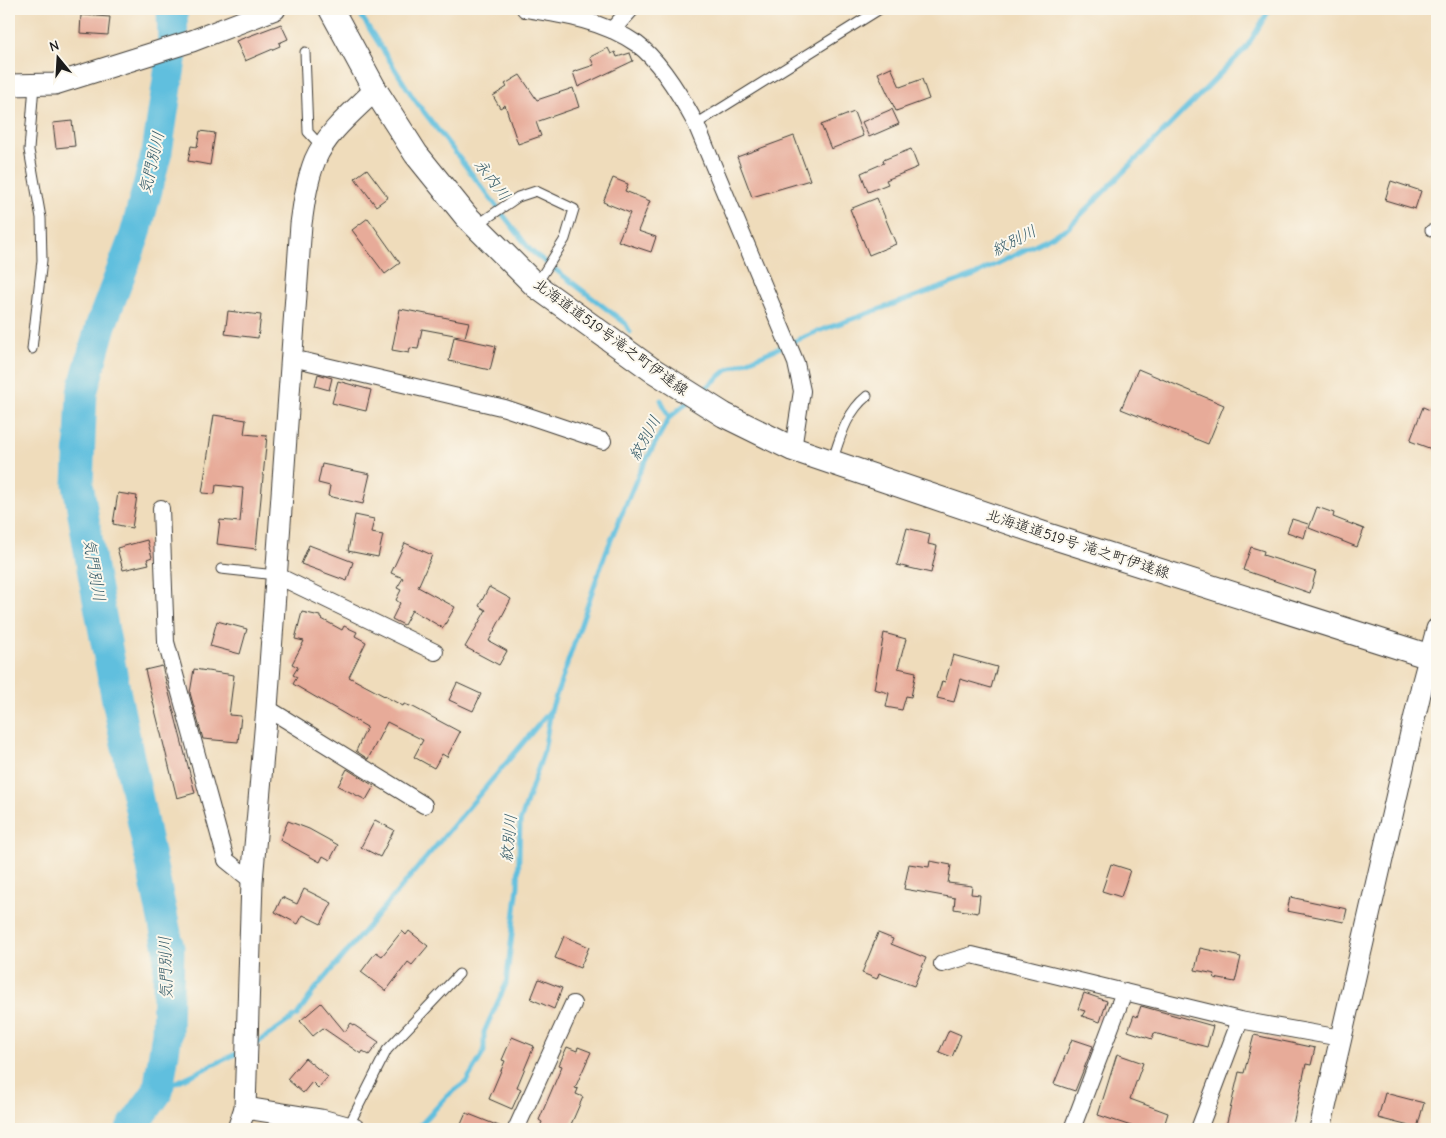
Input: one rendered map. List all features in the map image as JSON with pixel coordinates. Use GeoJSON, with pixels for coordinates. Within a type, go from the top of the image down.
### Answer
{"type":"FeatureCollection","features":[{"type":"Feature","properties":{"kind":"main road","name":"北海道道519号滝之町伊達線"},"geometry":{"type":"LineString","coordinates":[[331,9],[375,90],[416,154],[476,226],[536,286],[650,369],[724,415]]}},
{"type":"Feature","properties":{"kind":"main road","name":"北海道道519号 滝之町伊達線"},"geometry":{"type":"LineString","coordinates":[[724,415],[793,449],[1047,536],[1433,657]]}},
{"type":"Feature","properties":{"kind":"street"},"geometry":{"type":"LineString","coordinates":[[9,85],[56,84],[106,66],[192,41],[275,9]]}},
{"type":"Feature","properties":{"kind":"street"},"geometry":{"type":"LineString","coordinates":[[525,9],[580,18],[612,30],[638,45],[682,98],[696,124],[796,363],[802,391],[793,449]]}},
{"type":"Feature","properties":{"kind":"street"},"geometry":{"type":"LineString","coordinates":[[612,30],[631,9]]}},
{"type":"Feature","properties":{"kind":"street"},"geometry":{"type":"LineString","coordinates":[[238,1129],[245,1108],[252,881],[267,708],[301,224],[307,188],[315,159],[345,119],[375,90]]}},
{"type":"Feature","properties":{"kind":"street"},"geometry":{"type":"LineString","coordinates":[[292,358],[505,408],[603,441]]}},
{"type":"Feature","properties":{"kind":"street"},"geometry":{"type":"LineString","coordinates":[[162,508],[166,642],[226,860],[252,881]]}},
{"type":"Feature","properties":{"kind":"street"},"geometry":{"type":"LineString","coordinates":[[276,575],[435,652]]}},
{"type":"Feature","properties":{"kind":"street"},"geometry":{"type":"LineString","coordinates":[[1320,1129],[1433,657],[1437,629]]}},
{"type":"Feature","properties":{"kind":"street"},"geometry":{"type":"LineString","coordinates":[[267,708],[424,805]]}},
{"type":"Feature","properties":{"kind":"street"},"geometry":{"type":"LineString","coordinates":[[942,964],[972,955],[1240,1020],[1341,1038]]}},
{"type":"Feature","properties":{"kind":"street"},"geometry":{"type":"LineString","coordinates":[[1072,1129],[1124,992]]}},
{"type":"Feature","properties":{"kind":"street"},"geometry":{"type":"LineString","coordinates":[[516,1129],[573,1004]]}},
{"type":"Feature","properties":{"kind":"street"},"geometry":{"type":"LineString","coordinates":[[1199,1129],[1240,1020]]}},
{"type":"Feature","properties":{"kind":"street"},"geometry":{"type":"LineString","coordinates":[[245,1108],[321,1120],[351,1128]]}},
{"type":"Feature","properties":{"kind":"lane"},"geometry":{"type":"LineString","coordinates":[[696,124],[880,9]]}},
{"type":"Feature","properties":{"kind":"lane"},"geometry":{"type":"LineString","coordinates":[[305,52],[308,132],[322,148]]}},
{"type":"Feature","properties":{"kind":"lane"},"geometry":{"type":"LineString","coordinates":[[32,349],[42,260],[41,218],[29,150],[34,85]]}},
{"type":"Feature","properties":{"kind":"lane"},"geometry":{"type":"LineString","coordinates":[[476,226],[518,197],[536,191],[574,209],[572,224],[565,239],[536,286]]}},
{"type":"Feature","properties":{"kind":"lane"},"geometry":{"type":"LineString","coordinates":[[832,462],[842,429],[858,404],[867,396]]}},
{"type":"Feature","properties":{"kind":"lane"},"geometry":{"type":"LineString","coordinates":[[222,569],[276,575]]}},
{"type":"Feature","properties":{"kind":"lane"},"geometry":{"type":"LineString","coordinates":[[351,1128],[387,1050],[459,974]]}},
{"type":"Feature","properties":{"kind":"building"},"geometry":{"type":"Polygon","coordinates":[[[81,15],[110,17],[108,35],[80,33],[81,15]]]}},
{"type":"Feature","properties":{"kind":"building"},"geometry":{"type":"Polygon","coordinates":[[[281,24],[288,39],[279,43],[280,46],[245,61],[236,41],[281,24]]]}},
{"type":"Feature","properties":{"kind":"building"},"geometry":{"type":"Polygon","coordinates":[[[608,48],[611,54],[615,52],[617,57],[630,53],[633,61],[578,87],[573,72],[594,65],[590,57],[608,48]]]}},
{"type":"Feature","properties":{"kind":"building"},"geometry":{"type":"Polygon","coordinates":[[[891,67],[900,87],[922,79],[929,99],[896,111],[878,73],[891,67]]]}},
{"type":"Feature","properties":{"kind":"building"},"geometry":{"type":"Polygon","coordinates":[[[520,75],[537,100],[573,88],[579,107],[536,122],[541,136],[518,144],[505,105],[500,108],[493,96],[507,87],[505,84],[520,75]]]}},
{"type":"Feature","properties":{"kind":"building"},"geometry":{"type":"Polygon","coordinates":[[[892,109],[899,124],[869,137],[862,122],[892,109]]]}},
{"type":"Feature","properties":{"kind":"building"},"geometry":{"type":"Polygon","coordinates":[[[854,112],[863,136],[831,149],[821,125],[854,112]]]}},
{"type":"Feature","properties":{"kind":"building"},"geometry":{"type":"Polygon","coordinates":[[[72,121],[75,146],[56,148],[53,123],[72,121]]]}},
{"type":"Feature","properties":{"kind":"building"},"geometry":{"type":"Polygon","coordinates":[[[200,131],[215,133],[210,165],[188,161],[191,146],[197,147],[200,131]]]}},
{"type":"Feature","properties":{"kind":"building"},"geometry":{"type":"Polygon","coordinates":[[[794,136],[810,180],[752,197],[737,157],[794,136]]]}},
{"type":"Feature","properties":{"kind":"building"},"geometry":{"type":"Polygon","coordinates":[[[911,149],[918,167],[886,180],[888,184],[868,192],[861,173],[884,163],[883,160],[911,149]]]}},
{"type":"Feature","properties":{"kind":"building"},"geometry":{"type":"Polygon","coordinates":[[[367,169],[388,197],[376,206],[355,178],[367,169]]]}},
{"type":"Feature","properties":{"kind":"building"},"geometry":{"type":"Polygon","coordinates":[[[613,178],[628,184],[625,191],[650,201],[638,231],[656,237],[651,252],[618,241],[630,213],[603,202],[613,178]]]}},
{"type":"Feature","properties":{"kind":"building"},"geometry":{"type":"Polygon","coordinates":[[[1391,181],[1421,191],[1415,209],[1385,200],[1391,181]]]}},
{"type":"Feature","properties":{"kind":"building"},"geometry":{"type":"Polygon","coordinates":[[[877,198],[896,244],[869,255],[850,209],[877,198]]]}},
{"type":"Feature","properties":{"kind":"building"},"geometry":{"type":"Polygon","coordinates":[[[368,218],[400,263],[385,274],[352,230],[368,218]]]}},
{"type":"Feature","properties":{"kind":"building"},"geometry":{"type":"Polygon","coordinates":[[[400,309],[469,322],[465,337],[422,329],[418,349],[410,348],[409,353],[392,350],[400,309]]]}},
{"type":"Feature","properties":{"kind":"building"},"geometry":{"type":"Polygon","coordinates":[[[228,311],[261,315],[258,338],[225,334],[228,311]]]}},
{"type":"Feature","properties":{"kind":"building"},"geometry":{"type":"Polygon","coordinates":[[[454,337],[496,346],[490,370],[449,361],[454,337]]]}},
{"type":"Feature","properties":{"kind":"building"},"geometry":{"type":"Polygon","coordinates":[[[1138,369],[1224,405],[1208,444],[1121,409],[1138,369]]]}},
{"type":"Feature","properties":{"kind":"building"},"geometry":{"type":"Polygon","coordinates":[[[318,374],[332,378],[329,390],[315,386],[318,374]]]}},
{"type":"Feature","properties":{"kind":"building"},"geometry":{"type":"Polygon","coordinates":[[[338,381],[371,390],[366,411],[332,403],[338,381]]]}},
{"type":"Feature","properties":{"kind":"building"},"geometry":{"type":"Polygon","coordinates":[[[1423,407],[1437,413],[1437,451],[1410,441],[1423,407]]]}},
{"type":"Feature","properties":{"kind":"building"},"geometry":{"type":"Polygon","coordinates":[[[214,415],[246,420],[244,434],[267,436],[256,549],[217,544],[220,520],[240,522],[243,488],[216,485],[215,494],[202,493],[214,415]]]}},
{"type":"Feature","properties":{"kind":"building"},"geometry":{"type":"Polygon","coordinates":[[[322,464],[370,474],[363,504],[328,496],[330,486],[318,483],[322,464]]]}},
{"type":"Feature","properties":{"kind":"building"},"geometry":{"type":"Polygon","coordinates":[[[118,493],[137,496],[132,528],[113,524],[118,493]]]}},
{"type":"Feature","properties":{"kind":"building"},"geometry":{"type":"Polygon","coordinates":[[[1317,507],[1334,513],[1333,517],[1364,529],[1357,547],[1309,528],[1317,507]]]}},
{"type":"Feature","properties":{"kind":"building"},"geometry":{"type":"Polygon","coordinates":[[[355,515],[374,519],[371,533],[383,535],[378,557],[348,551],[355,515]]]}},
{"type":"Feature","properties":{"kind":"building"},"geometry":{"type":"Polygon","coordinates":[[[1292,519],[1308,524],[1304,538],[1287,532],[1292,519]]]}},
{"type":"Feature","properties":{"kind":"building"},"geometry":{"type":"Polygon","coordinates":[[[907,528],[930,534],[928,544],[937,546],[931,573],[897,565],[907,528]]]}},
{"type":"Feature","properties":{"kind":"building"},"geometry":{"type":"Polygon","coordinates":[[[147,540],[152,557],[147,559],[149,564],[123,570],[117,548],[147,540]]]}},
{"type":"Feature","properties":{"kind":"building"},"geometry":{"type":"Polygon","coordinates":[[[405,543],[432,555],[418,587],[455,607],[443,628],[412,610],[404,625],[392,619],[400,603],[396,600],[401,590],[397,588],[403,578],[391,573],[405,543]]]}},
{"type":"Feature","properties":{"kind":"building"},"geometry":{"type":"Polygon","coordinates":[[[309,545],[353,562],[347,581],[301,564],[309,545]]]}},
{"type":"Feature","properties":{"kind":"building"},"geometry":{"type":"Polygon","coordinates":[[[1251,547],[1264,551],[1263,555],[1316,572],[1310,593],[1243,570],[1251,547]]]}},
{"type":"Feature","properties":{"kind":"building"},"geometry":{"type":"Polygon","coordinates":[[[489,587],[511,599],[489,641],[507,651],[499,665],[465,647],[486,610],[479,606],[489,587]]]}},
{"type":"Feature","properties":{"kind":"building"},"geometry":{"type":"Polygon","coordinates":[[[302,612],[320,616],[320,618],[342,630],[344,626],[357,632],[355,636],[366,642],[349,677],[403,706],[404,704],[413,707],[460,732],[447,757],[442,754],[434,768],[414,757],[423,740],[387,722],[368,759],[356,751],[367,727],[293,684],[297,677],[293,675],[298,667],[292,664],[304,641],[295,639],[302,612]]]}},
{"type":"Feature","properties":{"kind":"building"},"geometry":{"type":"Polygon","coordinates":[[[217,621],[247,629],[240,654],[210,646],[217,621]]]}},
{"type":"Feature","properties":{"kind":"building"},"geometry":{"type":"Polygon","coordinates":[[[884,633],[906,639],[898,668],[916,672],[911,697],[906,696],[902,710],[886,707],[889,693],[874,689],[884,633]]]}},
{"type":"Feature","properties":{"kind":"building"},"geometry":{"type":"Polygon","coordinates":[[[953,655],[997,667],[991,688],[960,679],[954,702],[937,698],[942,681],[945,682],[953,655]]]}},
{"type":"Feature","properties":{"kind":"building"},"geometry":{"type":"Polygon","coordinates":[[[162,666],[195,793],[177,798],[145,670],[162,666]]]}},
{"type":"Feature","properties":{"kind":"building"},"geometry":{"type":"Polygon","coordinates":[[[194,669],[234,675],[229,715],[241,716],[238,742],[203,739],[190,693],[194,669]]]}},
{"type":"Feature","properties":{"kind":"building"},"geometry":{"type":"Polygon","coordinates":[[[457,683],[481,694],[473,711],[449,700],[457,683]]]}},
{"type":"Feature","properties":{"kind":"building"},"geometry":{"type":"Polygon","coordinates":[[[347,769],[374,786],[366,800],[338,786],[347,769]]]}},
{"type":"Feature","properties":{"kind":"building"},"geometry":{"type":"Polygon","coordinates":[[[375,820],[394,830],[380,857],[361,847],[375,820]]]}},
{"type":"Feature","properties":{"kind":"building"},"geometry":{"type":"Polygon","coordinates":[[[288,821],[309,829],[338,845],[330,860],[323,856],[320,862],[280,840],[288,821]]]}},
{"type":"Feature","properties":{"kind":"building"},"geometry":{"type":"Polygon","coordinates":[[[930,861],[951,865],[948,883],[972,886],[971,894],[980,895],[978,913],[954,909],[955,898],[904,889],[909,864],[929,867],[930,861]]]}},
{"type":"Feature","properties":{"kind":"building"},"geometry":{"type":"Polygon","coordinates":[[[1111,864],[1130,870],[1121,897],[1102,891],[1111,864]]]}},
{"type":"Feature","properties":{"kind":"building"},"geometry":{"type":"Polygon","coordinates":[[[304,889],[332,903],[321,924],[303,915],[298,924],[275,912],[282,897],[297,904],[304,889]]]}},
{"type":"Feature","properties":{"kind":"building"},"geometry":{"type":"Polygon","coordinates":[[[1290,897],[1347,909],[1344,922],[1287,911],[1290,897]]]}},
{"type":"Feature","properties":{"kind":"building"},"geometry":{"type":"Polygon","coordinates":[[[402,931],[406,935],[409,931],[428,946],[412,965],[408,962],[386,991],[361,972],[376,952],[382,956],[402,931]]]}},
{"type":"Feature","properties":{"kind":"building"},"geometry":{"type":"Polygon","coordinates":[[[878,933],[893,939],[891,944],[926,958],[914,986],[879,973],[877,979],[862,973],[878,933]]]}},
{"type":"Feature","properties":{"kind":"building"},"geometry":{"type":"Polygon","coordinates":[[[564,936],[589,947],[580,968],[555,958],[564,936]]]}},
{"type":"Feature","properties":{"kind":"building"},"geometry":{"type":"Polygon","coordinates":[[[1200,948],[1241,957],[1235,982],[1214,978],[1215,974],[1195,970],[1200,948]]]}},
{"type":"Feature","properties":{"kind":"building"},"geometry":{"type":"Polygon","coordinates":[[[539,979],[562,988],[554,1009],[531,999],[539,979]]]}},
{"type":"Feature","properties":{"kind":"building"},"geometry":{"type":"Polygon","coordinates":[[[1084,993],[1107,1001],[1100,1022],[1082,1016],[1085,1011],[1078,1009],[1084,993]]]}},
{"type":"Feature","properties":{"kind":"building"},"geometry":{"type":"Polygon","coordinates":[[[321,1003],[345,1032],[351,1023],[379,1042],[369,1055],[363,1051],[361,1054],[323,1028],[313,1036],[300,1021],[321,1003]]]}},
{"type":"Feature","properties":{"kind":"building"},"geometry":{"type":"Polygon","coordinates":[[[1141,1006],[1213,1026],[1207,1047],[1154,1033],[1152,1039],[1128,1031],[1134,1015],[1137,1017],[1141,1006]]]}},
{"type":"Feature","properties":{"kind":"building"},"geometry":{"type":"Polygon","coordinates":[[[949,1030],[961,1035],[952,1057],[939,1052],[949,1030]]]}},
{"type":"Feature","properties":{"kind":"building"},"geometry":{"type":"Polygon","coordinates":[[[1254,1035],[1315,1048],[1311,1065],[1306,1064],[1292,1129],[1240,1129],[1226,1126],[1239,1072],[1244,1073],[1254,1035]]]}},
{"type":"Feature","properties":{"kind":"building"},"geometry":{"type":"Polygon","coordinates":[[[512,1037],[534,1046],[517,1087],[521,1089],[512,1109],[489,1099],[505,1061],[502,1060],[512,1037]]]}},
{"type":"Feature","properties":{"kind":"building"},"geometry":{"type":"Polygon","coordinates":[[[1072,1039],[1093,1046],[1075,1091],[1054,1084],[1072,1039]]]}},
{"type":"Feature","properties":{"kind":"building"},"geometry":{"type":"Polygon","coordinates":[[[567,1047],[577,1051],[578,1047],[591,1052],[575,1088],[578,1089],[576,1094],[583,1097],[569,1129],[539,1129],[542,1122],[539,1120],[562,1066],[559,1065],[567,1047]]]}},
{"type":"Feature","properties":{"kind":"building"},"geometry":{"type":"Polygon","coordinates":[[[1117,1054],[1143,1063],[1130,1099],[1168,1113],[1163,1129],[1140,1129],[1098,1115],[1117,1054]]]}},
{"type":"Feature","properties":{"kind":"building"},"geometry":{"type":"Polygon","coordinates":[[[305,1058],[328,1077],[318,1088],[312,1082],[303,1093],[287,1079],[305,1058]]]}},
{"type":"Feature","properties":{"kind":"building"},"geometry":{"type":"Polygon","coordinates":[[[1385,1093],[1424,1103],[1417,1128],[1378,1118],[1385,1093]]]}},
{"type":"Feature","properties":{"kind":"building"},"geometry":{"type":"Polygon","coordinates":[[[466,1113],[504,1128],[504,1129],[459,1129],[466,1113]]]}},
{"type":"Feature","properties":{"kind":"waterway","name":"気門別川"},"geometry":{"type":"LineString","coordinates":[[131,1129],[158,1091],[167,1033],[169,948],[116,695],[78,484],[82,393],[101,325],[135,235],[157,152],[173,47],[172,9]]}},
{"type":"Feature","properties":{"kind":"waterway","name":"紋別川"},"geometry":{"type":"LineString","coordinates":[[700,393],[727,370],[816,332],[975,275],[1068,228],[1246,48],[1270,9]]}},
{"type":"Feature","properties":{"kind":"waterway","name":"永内川"},"geometry":{"type":"LineString","coordinates":[[362,17],[414,99],[531,251],[625,323],[630,332]]}},
{"type":"Feature","properties":{"kind":"waterway","name":"永内川"},"geometry":{"type":"LineString","coordinates":[[661,400],[669,418]]}},
{"type":"Feature","properties":{"kind":"waterway","name":"紋別川"},"geometry":{"type":"LineString","coordinates":[[417,1129],[447,1096],[466,1082],[484,1052],[484,1032],[506,984],[518,886],[520,822],[544,751],[551,710],[606,552],[639,473],[669,418],[689,401]]}},
{"type":"Feature","properties":{"kind":"waterway"},"geometry":{"type":"LineString","coordinates":[[254,1045],[297,1015],[316,988],[550,711]]}},
{"type":"Feature","properties":{"kind":"waterway"},"geometry":{"type":"LineString","coordinates":[[158,1091],[242,1051]]}}]}
